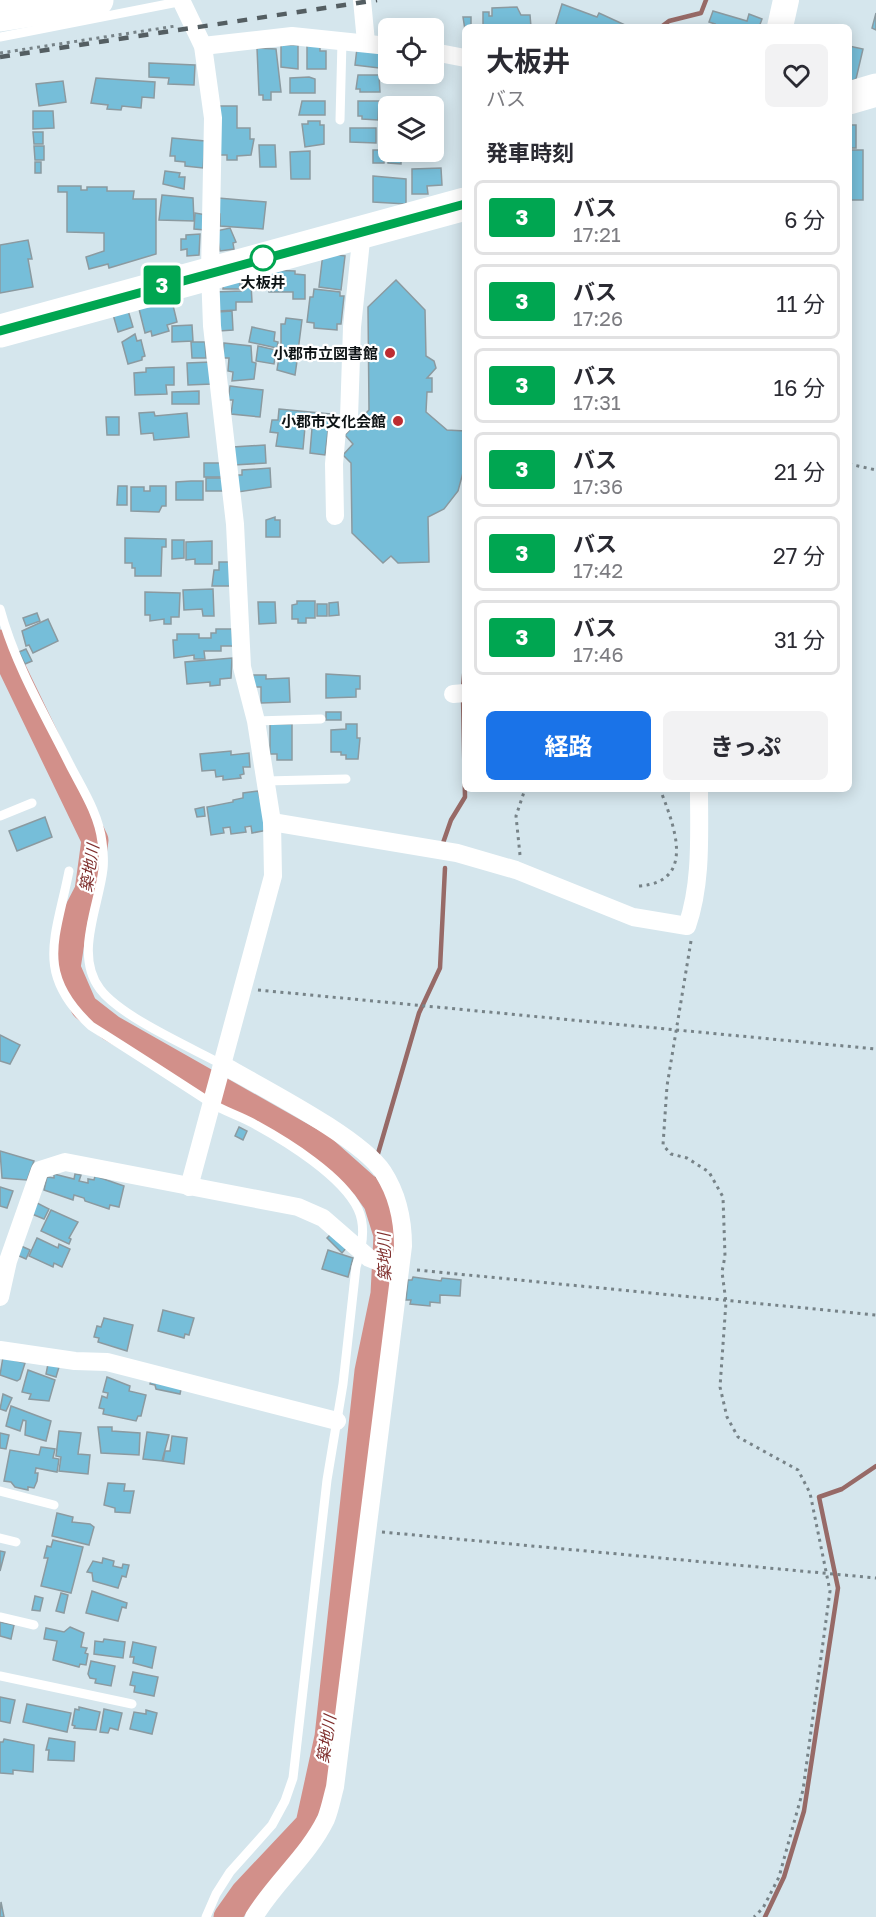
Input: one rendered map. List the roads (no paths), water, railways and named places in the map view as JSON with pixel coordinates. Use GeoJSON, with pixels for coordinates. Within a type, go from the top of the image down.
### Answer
{"type":"FeatureCollection","features":[{"type":"Feature","properties":{"kind":"highway"},"geometry":{"type":"LineString","coordinates":[[0,15],[97,0]]}},
{"type":"Feature","properties":{"kind":"highway"},"geometry":{"type":"LineString","coordinates":[[852,97],[876,90]]}},
{"type":"Feature","properties":{"kind":"highway"},"geometry":{"type":"LineString","coordinates":[[0,331],[462,205]]}},
{"type":"Feature","properties":{"kind":"street"},"geometry":{"type":"LineString","coordinates":[[181,0],[202,46],[213,118],[210,272],[212,326],[235,524],[242,667],[256,721],[266,781],[272,822],[273,876],[189,1187]]}},
{"type":"Feature","properties":{"kind":"street"},"geometry":{"type":"LineString","coordinates":[[362,0],[366,42]]}},
{"type":"Feature","properties":{"kind":"street"},"geometry":{"type":"LineString","coordinates":[[781,24],[786,0]]}},
{"type":"Feature","properties":{"kind":"street"},"geometry":{"type":"LineString","coordinates":[[202,46],[292,36],[378,44]]}},
{"type":"Feature","properties":{"kind":"street"},"geometry":{"type":"LineString","coordinates":[[444,54],[462,57]]}},
{"type":"Feature","properties":{"kind":"street"},"geometry":{"type":"LineString","coordinates":[[335,516],[334,464],[337,430],[349,418],[352,327],[362,231]]}},
{"type":"Feature","properties":{"kind":"street"},"geometry":{"type":"LineString","coordinates":[[272,822],[457,853],[516,870],[633,917],[687,926],[693,909],[699,852],[699,792]]}},
{"type":"Feature","properties":{"kind":"street"},"geometry":{"type":"LineString","coordinates":[[222,1067],[358,1146],[382,1170],[393,1191],[403,1223],[368,1530],[358,1588],[335,1787],[315,1838],[293,1868],[270,1891],[254,1917]]}},
{"type":"Feature","properties":{"kind":"street"},"geometry":{"type":"LineString","coordinates":[[0,1297],[8,1261],[40,1170],[65,1162],[298,1207],[323,1218],[365,1255],[397,1268]]}},
{"type":"Feature","properties":{"kind":"street"},"geometry":{"type":"LineString","coordinates":[[0,1350],[75,1361],[107,1362],[337,1421]]}},
{"type":"Feature","properties":{"kind":"lane"},"geometry":{"type":"LineString","coordinates":[[0,37],[186,0]]}},
{"type":"Feature","properties":{"kind":"lane"},"geometry":{"type":"LineString","coordinates":[[340,120],[342,41]]}},
{"type":"Feature","properties":{"kind":"lane"},"geometry":{"type":"LineString","coordinates":[[0,609],[7,635],[21,668],[93,812],[102,839],[103,869],[94,904],[90,941],[90,964],[99,987],[115,1004],[222,1067]]}},
{"type":"Feature","properties":{"kind":"lane"},"geometry":{"type":"LineString","coordinates":[[256,721],[321,719]]}},
{"type":"Feature","properties":{"kind":"lane"},"geometry":{"type":"LineString","coordinates":[[266,781],[346,779]]}},
{"type":"Feature","properties":{"kind":"lane"},"geometry":{"type":"LineString","coordinates":[[0,816],[32,803]]}},
{"type":"Feature","properties":{"kind":"lane"},"geometry":{"type":"LineString","coordinates":[[69,871],[52,957],[62,994],[91,1026],[213,1102],[256,1125],[320,1168],[342,1186],[358,1209],[362,1230],[365,1255],[356,1267],[337,1421],[327,1480],[293,1778],[285,1801],[272,1825],[230,1872],[216,1894],[206,1917]]}},
{"type":"Feature","properties":{"kind":"lane"},"geometry":{"type":"LineString","coordinates":[[0,1491],[54,1505]]}},
{"type":"Feature","properties":{"kind":"lane"},"geometry":{"type":"LineString","coordinates":[[0,1538],[16,1542]]}},
{"type":"Feature","properties":{"kind":"lane"},"geometry":{"type":"LineString","coordinates":[[0,1617],[34,1625]]}},
{"type":"Feature","properties":{"kind":"lane"},"geometry":{"type":"LineString","coordinates":[[0,1676],[132,1704]]}},
{"type":"Feature","properties":{"kind":"waterway"},"geometry":{"type":"LineString","coordinates":[[665,24],[701,13],[706,0]]}},
{"type":"Feature","properties":{"kind":"waterway","name":"築地川"},"geometry":{"type":"LineString","coordinates":[[0,643],[95,840],[88,891],[75,916],[67,968],[84,1007],[111,1028],[321,1147],[365,1186],[377,1203],[387,1235],[384,1294],[368,1371],[328,1737],[309,1824],[244,1893],[227,1917]]}},
{"type":"Feature","properties":{"kind":"waterway"},"geometry":{"type":"LineString","coordinates":[[443,843],[451,820],[465,797],[465,792]]}},
{"type":"Feature","properties":{"kind":"waterway"},"geometry":{"type":"LineString","coordinates":[[377,1157],[419,1013],[440,968],[445,868]]}},
{"type":"Feature","properties":{"kind":"waterway"},"geometry":{"type":"LineString","coordinates":[[377,1175],[377,1203]]}},
{"type":"Feature","properties":{"kind":"waterway"},"geometry":{"type":"LineString","coordinates":[[765,1917],[784,1877],[804,1811],[838,1588],[819,1497],[842,1489],[876,1466]]}},
{"type":"Feature","properties":{"kind":"railway"},"geometry":{"type":"LineString","coordinates":[[0,57],[377,0]]}},
{"type":"Feature","properties":{"kind":"place","name":"大板井"},"geometry":{"type":"Point","coordinates":[263,258]}},
{"type":"Feature","properties":{"kind":"place","name":"小郡市立図書館"},"geometry":{"type":"Point","coordinates":[390,353]}},
{"type":"Feature","properties":{"kind":"place","name":"小郡市文化会館"},"geometry":{"type":"Point","coordinates":[398,421]}}]}
